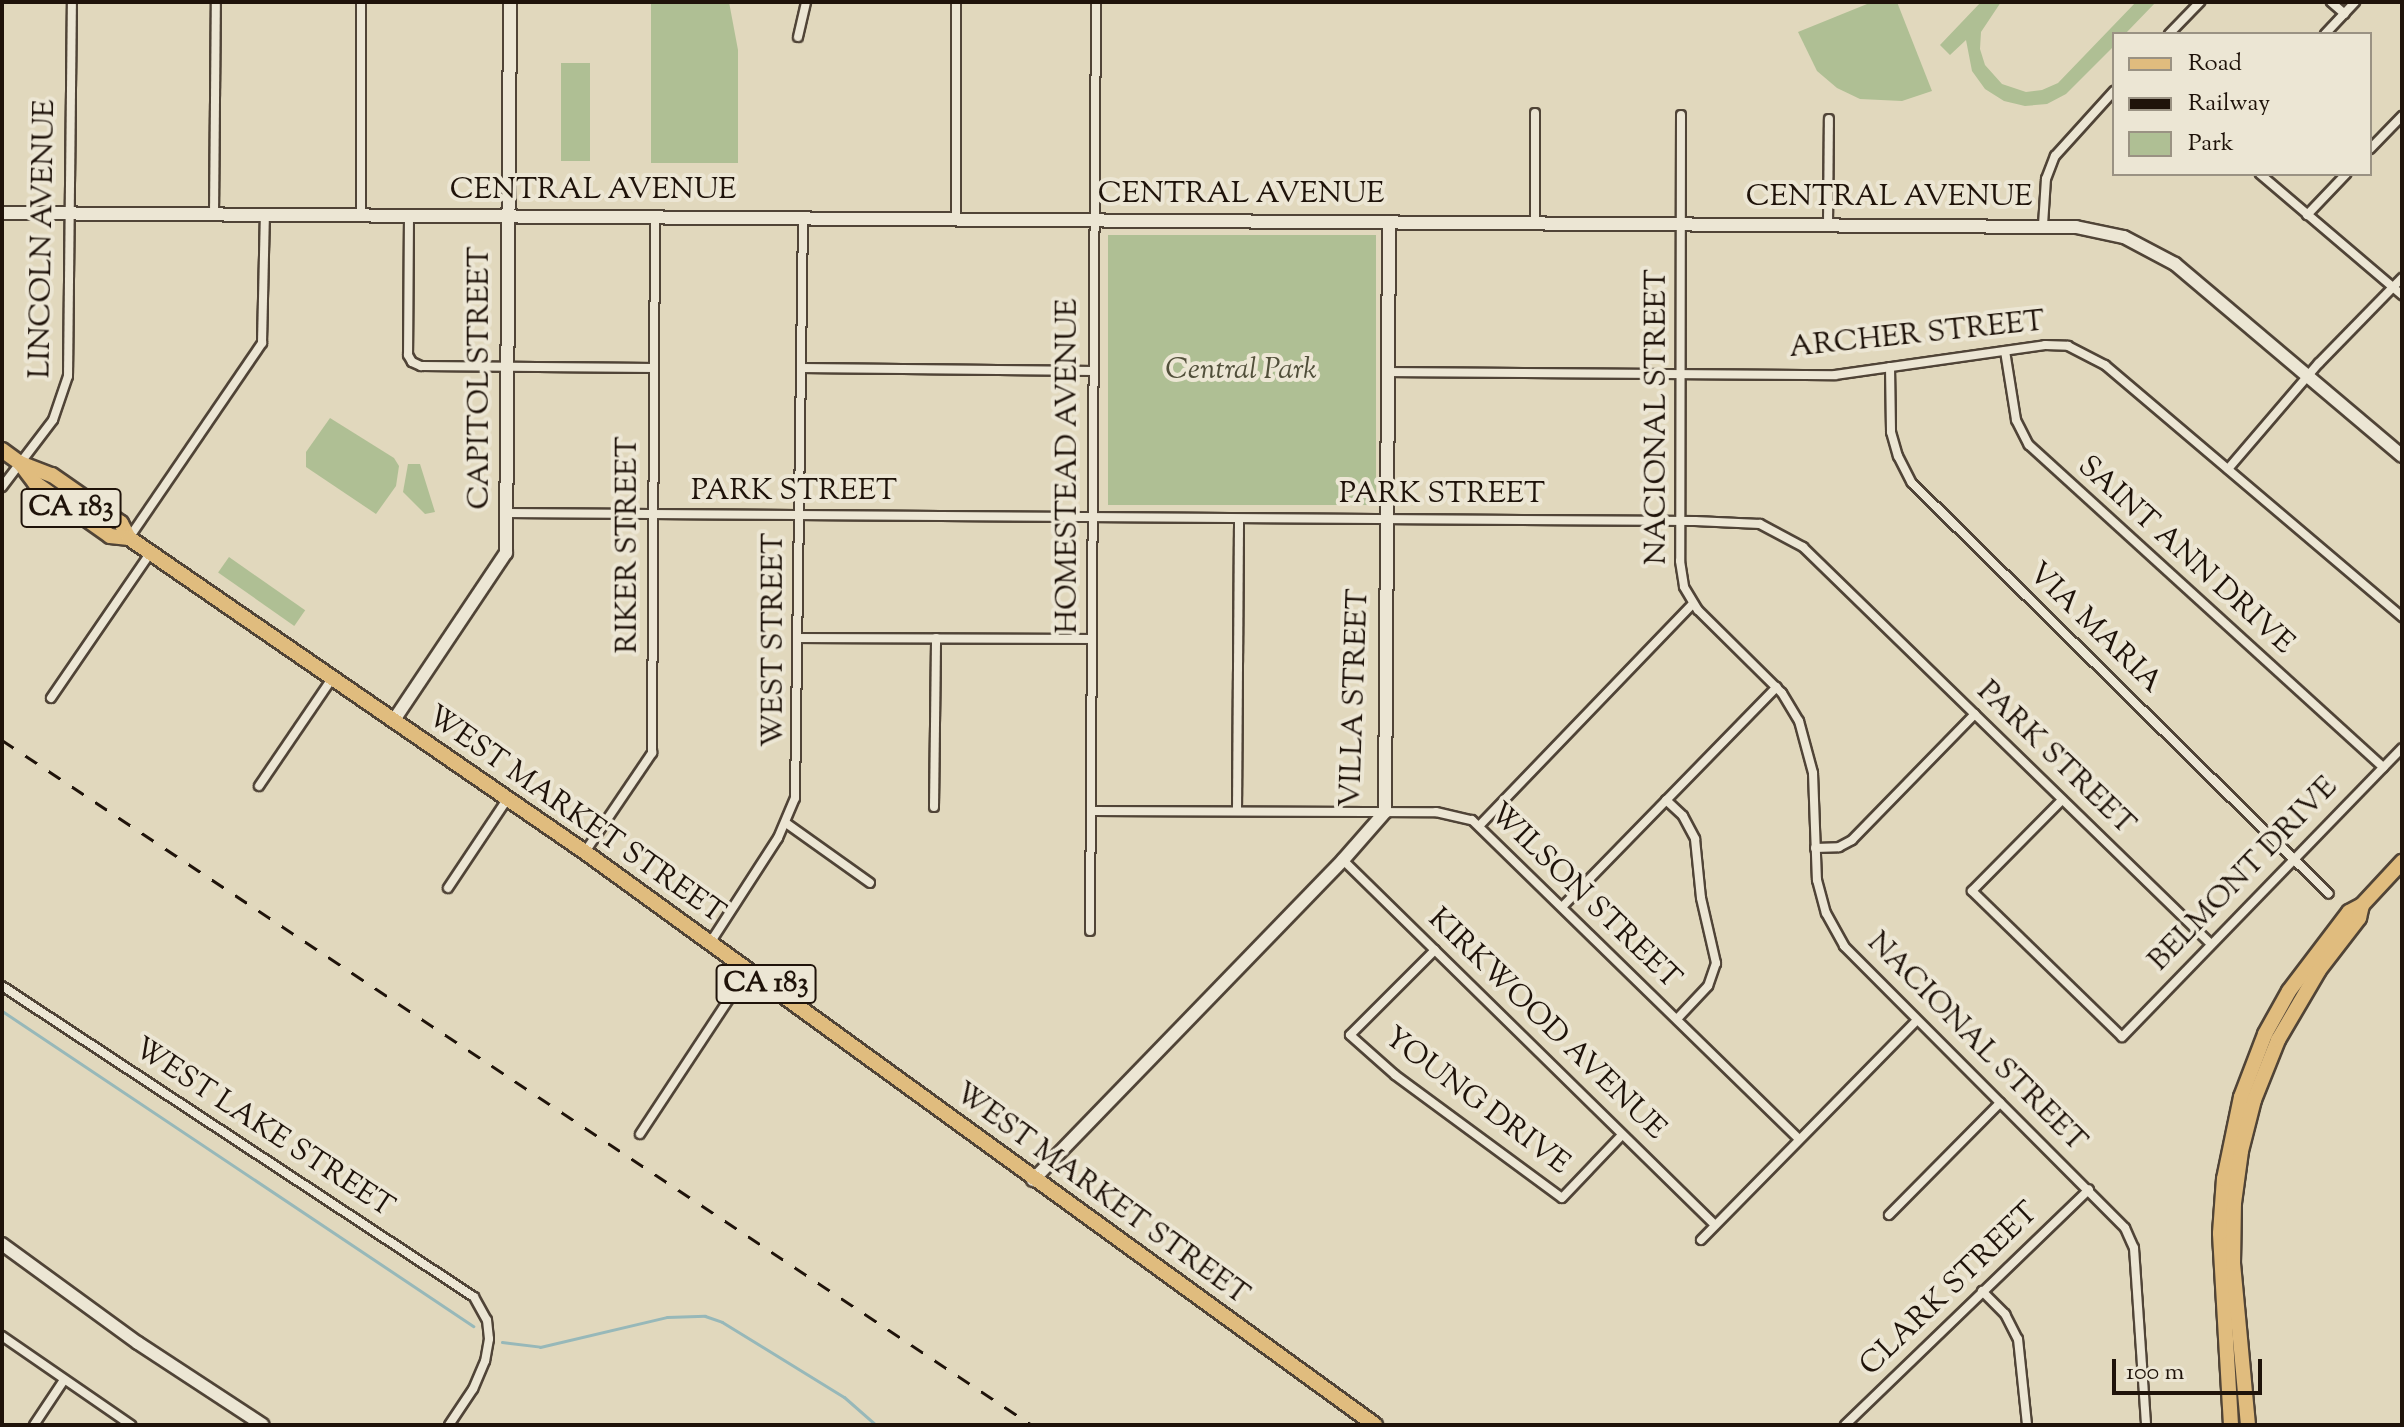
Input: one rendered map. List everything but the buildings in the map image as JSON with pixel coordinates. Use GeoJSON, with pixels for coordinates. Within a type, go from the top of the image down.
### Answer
{"type":"FeatureCollection","features":[{"type":"Feature","properties":{"kind":"main road","name":"WEST MARKET STREET"},"geometry":{"type":"LineString","coordinates":[[2,450],[20,463],[52,475],[121,523],[129,538],[585,852],[1033,1180],[1375,1425]]}},
{"type":"Feature","properties":{"kind":"main road"},"geometry":{"type":"LineString","coordinates":[[2231,1425],[2220,1233],[2224,1179],[2234,1124],[2251,1067],[2289,991],[2332,931],[2349,912],[2362,905],[2402,862]]}},
{"type":"Feature","properties":{"kind":"main road"},"geometry":{"type":"LineString","coordinates":[[2248,1425],[2233,1264],[2234,1203],[2241,1151],[2254,1100],[2278,1040],[2319,970],[2359,918],[2362,905]]}},
{"type":"Feature","properties":{"kind":"street","name":"LINCOLN AVENUE"},"geometry":{"type":"LineString","coordinates":[[2,487],[53,420],[66,386],[72,2]]}},
{"type":"Feature","properties":{"kind":"street"},"geometry":{"type":"LineString","coordinates":[[214,215],[216,2]]}},
{"type":"Feature","properties":{"kind":"street"},"geometry":{"type":"LineString","coordinates":[[361,2],[361,216]]}},
{"type":"Feature","properties":{"kind":"street","name":"CAPITOL STREET"},"geometry":{"type":"LineString","coordinates":[[394,720],[506,553],[510,2]]}},
{"type":"Feature","properties":{"kind":"street"},"geometry":{"type":"LineString","coordinates":[[798,37],[806,2]]}},
{"type":"Feature","properties":{"kind":"street"},"geometry":{"type":"LineString","coordinates":[[956,2],[956,219]]}},
{"type":"Feature","properties":{"kind":"street","name":"HOMESTEAD AVENUE"},"geometry":{"type":"LineString","coordinates":[[1090,931],[1096,2]]}},
{"type":"Feature","properties":{"kind":"street"},"geometry":{"type":"LineString","coordinates":[[2171,32],[2200,2]]}},
{"type":"Feature","properties":{"kind":"street"},"geometry":{"type":"LineString","coordinates":[[2331,2],[2345,14]]}},
{"type":"Feature","properties":{"kind":"street"},"geometry":{"type":"LineString","coordinates":[[2327,32],[2355,2]]}},
{"type":"Feature","properties":{"kind":"street"},"geometry":{"type":"LineString","coordinates":[[2043,225],[2046,179],[2055,156],[2112,93]]}},
{"type":"Feature","properties":{"kind":"street"},"geometry":{"type":"LineString","coordinates":[[1535,113],[1535,222]]}},
{"type":"Feature","properties":{"kind":"street","name":"NACIONAL STREET"},"geometry":{"type":"LineString","coordinates":[[1681,115],[1680,571],[1693,604],[1777,687],[1799,721],[1811,759],[1820,895],[1838,936],[1855,959],[2120,1221],[2134,1248],[2146,1425]]}},
{"type":"Feature","properties":{"kind":"street"},"geometry":{"type":"LineString","coordinates":[[2372,147],[2402,116]]}},
{"type":"Feature","properties":{"kind":"street"},"geometry":{"type":"LineString","coordinates":[[1828,224],[1829,119]]}},
{"type":"Feature","properties":{"kind":"street"},"geometry":{"type":"LineString","coordinates":[[2262,176],[2402,295]]}},
{"type":"Feature","properties":{"kind":"street"},"geometry":{"type":"LineString","coordinates":[[2307,215],[2344,176]]}},
{"type":"Feature","properties":{"kind":"street","name":"CENTRAL AVENUE"},"geometry":{"type":"LineString","coordinates":[[2,213],[2043,225],[2109,232],[2157,252],[2402,456]]}},
{"type":"Feature","properties":{"kind":"street"},"geometry":{"type":"LineString","coordinates":[[129,538],[262,343],[265,215]]}},
{"type":"Feature","properties":{"kind":"street"},"geometry":{"type":"LineString","coordinates":[[409,216],[408,355],[412,362],[421,366],[654,368]]}},
{"type":"Feature","properties":{"kind":"street","name":"RIKER STREET"},"geometry":{"type":"LineString","coordinates":[[585,852],[652,753],[655,218]]}},
{"type":"Feature","properties":{"kind":"street","name":"WEST STREET"},"geometry":{"type":"LineString","coordinates":[[710,943],[786,823],[797,779],[803,218]]}},
{"type":"Feature","properties":{"kind":"street","name":"VILLA STREET"},"geometry":{"type":"LineString","coordinates":[[1033,1180],[1343,860],[1385,812],[1389,222]]}},
{"type":"Feature","properties":{"kind":"street"},"geometry":{"type":"LineString","coordinates":[[2228,469],[2307,376],[2402,278]]}},
{"type":"Feature","properties":{"kind":"street","name":"ARCHER STREET"},"geometry":{"type":"LineString","coordinates":[[1388,372],[1835,375],[2055,345],[2094,357],[2402,617]]}},
{"type":"Feature","properties":{"kind":"street","name":"SAINT ANN DRIVE"},"geometry":{"type":"LineString","coordinates":[[2005,351],[2016,420],[2029,445],[2383,767]]}},
{"type":"Feature","properties":{"kind":"street","name":"VIA MARIA"},"geometry":{"type":"LineString","coordinates":[[1890,367],[1891,432],[1898,456],[1912,483],[2329,894]]}},
{"type":"Feature","properties":{"kind":"street"},"geometry":{"type":"LineString","coordinates":[[801,368],[1094,371]]}},
{"type":"Feature","properties":{"kind":"street","name":"PARK STREET"},"geometry":{"type":"LineString","coordinates":[[506,513],[1751,522],[1796,541],[2211,944]]}},
{"type":"Feature","properties":{"kind":"street"},"geometry":{"type":"LineString","coordinates":[[1237,811],[1239,519]]}},
{"type":"Feature","properties":{"kind":"street"},"geometry":{"type":"LineString","coordinates":[[51,698],[151,552]]}},
{"type":"Feature","properties":{"kind":"street"},"geometry":{"type":"LineString","coordinates":[[1480,825],[1693,604]]}},
{"type":"Feature","properties":{"kind":"street"},"geometry":{"type":"LineString","coordinates":[[799,638],[1092,639]]}},
{"type":"Feature","properties":{"kind":"street"},"geometry":{"type":"LineString","coordinates":[[934,807],[936,638]]}},
{"type":"Feature","properties":{"kind":"street"},"geometry":{"type":"LineString","coordinates":[[259,786],[333,677]]}},
{"type":"Feature","properties":{"kind":"street"},"geometry":{"type":"LineString","coordinates":[[1563,906],[1777,687]]}},
{"type":"Feature","properties":{"kind":"street"},"geometry":{"type":"LineString","coordinates":[[1815,848],[1839,847],[1852,840],[1975,714]]}},
{"type":"Feature","properties":{"kind":"street","name":"BELMONT DRIVE"},"geometry":{"type":"LineString","coordinates":[[2062,800],[1972,891],[2122,1037],[2402,748]]}},
{"type":"Feature","properties":{"kind":"street"},"geometry":{"type":"LineString","coordinates":[[448,888],[508,798]]}},
{"type":"Feature","properties":{"kind":"street"},"geometry":{"type":"LineString","coordinates":[[1666,800],[1683,816],[1695,839],[1701,898],[1716,963],[1708,986],[1677,1019]]}},
{"type":"Feature","properties":{"kind":"street","name":"WILSON STREET"},"geometry":{"type":"LineString","coordinates":[[1092,811],[1447,813],[1480,825],[1799,1139]]}},
{"type":"Feature","properties":{"kind":"street"},"geometry":{"type":"LineString","coordinates":[[786,823],[870,883]]}},
{"type":"Feature","properties":{"kind":"street","name":"KIRKWOOD AVENUE"},"geometry":{"type":"LineString","coordinates":[[1343,860],[1715,1225]]}},
{"type":"Feature","properties":{"kind":"street","name":"YOUNG DRIVE"},"geometry":{"type":"LineString","coordinates":[[1435,950],[1350,1035],[1395,1075],[1562,1198],[1622,1135]]}},
{"type":"Feature","properties":{"kind":"street"},"geometry":{"type":"LineString","coordinates":[[640,1134],[748,970]]}},
{"type":"Feature","properties":{"kind":"street","name":"WEST LAKE STREET"},"geometry":{"type":"LineString","coordinates":[[2,986],[474,1297],[487,1320],[489,1339],[485,1361],[473,1389],[449,1425]]}},
{"type":"Feature","properties":{"kind":"street"},"geometry":{"type":"LineString","coordinates":[[1701,1240],[1917,1020]]}},
{"type":"Feature","properties":{"kind":"street"},"geometry":{"type":"LineString","coordinates":[[1889,1215],[2000,1103]]}},
{"type":"Feature","properties":{"kind":"street","name":"CLARK STREET"},"geometry":{"type":"LineString","coordinates":[[1845,1425],[2089,1189]]}},
{"type":"Feature","properties":{"kind":"street"},"geometry":{"type":"LineString","coordinates":[[2,1245],[138,1343],[263,1425]]}},
{"type":"Feature","properties":{"kind":"street"},"geometry":{"type":"LineString","coordinates":[[1982,1291],[2005,1314],[2018,1339],[2027,1425]]}},
{"type":"Feature","properties":{"kind":"street"},"geometry":{"type":"LineString","coordinates":[[2,1336],[131,1425]]}},
{"type":"Feature","properties":{"kind":"street"},"geometry":{"type":"LineString","coordinates":[[34,1425],[64,1380]]}},
{"type":"Feature","properties":{"kind":"green space"},"geometry":{"type":"Polygon","coordinates":[[[651,2],[729,2],[738,50],[738,163],[651,163],[651,2]]]}},
{"type":"Feature","properties":{"kind":"green space"},"geometry":{"type":"Polygon","coordinates":[[[1872,2],[1897,2],[1932,91],[1902,101],[1860,99],[1837,88],[1817,71],[1798,32],[1872,2]]]}},
{"type":"Feature","properties":{"kind":"green space"},"geometry":{"type":"Polygon","coordinates":[[[1981,2],[2001,2],[1981,32],[1980,49],[1985,65],[2002,84],[2026,92],[2042,90],[2058,83],[2136,2],[2156,2],[2127,32],[2112,32],[2112,48],[2066,94],[2047,104],[2025,106],[2004,101],[1985,89],[1972,71],[1966,40],[1950,55],[1940,45],[1981,2]]]}},
{"type":"Feature","properties":{"kind":"green space"},"geometry":{"type":"Polygon","coordinates":[[[561,63],[590,63],[590,161],[561,161],[561,63]]]}},
{"type":"Feature","properties":{"kind":"green space","name":"Central Park"},"geometry":{"type":"Polygon","coordinates":[[[1108,235],[1376,235],[1376,505],[1108,505],[1108,235]]]}},
{"type":"Feature","properties":{"kind":"green space"},"geometry":{"type":"Polygon","coordinates":[[[330,418],[394,458],[399,466],[396,486],[376,514],[306,467],[306,452],[330,418]]]}},
{"type":"Feature","properties":{"kind":"green space"},"geometry":{"type":"Polygon","coordinates":[[[408,464],[420,464],[435,512],[425,514],[403,492],[408,464]]]}},
{"type":"Feature","properties":{"kind":"green space"},"geometry":{"type":"Polygon","coordinates":[[[229,557],[305,610],[294,626],[218,573],[229,557]]]}},
{"type":"Feature","properties":{"kind":"waterway"},"geometry":{"type":"LineString","coordinates":[[2,1011],[473,1326]]}},
{"type":"Feature","properties":{"kind":"waterway"},"geometry":{"type":"LineString","coordinates":[[502,1342],[540,1347],[667,1317],[705,1316],[722,1322],[844,1397],[876,1425]]}},
{"type":"Feature","properties":{"kind":"railway"},"geometry":{"type":"LineString","coordinates":[[2,740],[1032,1425]]}}]}
